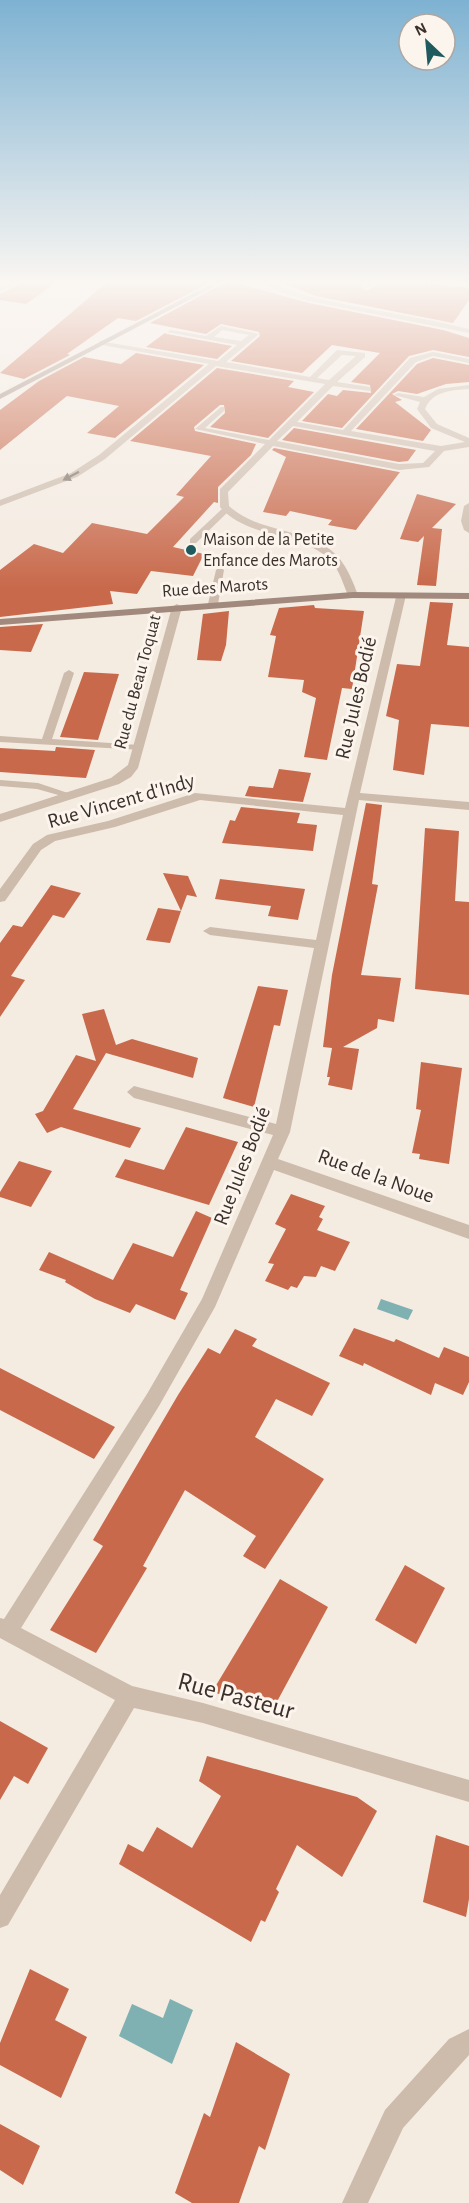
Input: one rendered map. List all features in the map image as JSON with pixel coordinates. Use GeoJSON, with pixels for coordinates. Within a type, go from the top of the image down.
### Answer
{"type":"FeatureCollection","features":[{"type":"Feature","properties":{"kind":"street"},"geometry":{"type":"LineString","coordinates":[[0,397],[27,383]]}},
{"type":"Feature","properties":{"kind":"street"},"geometry":{"type":"LineString","coordinates":[[0,503],[74,475],[192,383]]}},
{"type":"Feature","properties":{"kind":"street"},"geometry":{"type":"LineString","coordinates":[[353,595],[341,567],[324,548],[243,521],[225,507],[223,491],[332,383],[367,389]]}},
{"type":"Feature","properties":{"kind":"street"},"geometry":{"type":"LineString","coordinates":[[345,432],[391,383]]}},
{"type":"Feature","properties":{"kind":"street"},"geometry":{"type":"LineString","coordinates":[[469,387],[441,391],[425,400],[420,409],[434,426],[469,442]]}},
{"type":"Feature","properties":{"kind":"street"},"geometry":{"type":"LineString","coordinates":[[398,395],[425,400]]}},
{"type":"Feature","properties":{"kind":"street"},"geometry":{"type":"LineString","coordinates":[[221,409],[199,429],[399,467],[426,465],[441,449]]}},
{"type":"Feature","properties":{"kind":"street"},"geometry":{"type":"LineString","coordinates":[[292,421],[441,449],[469,442]]}},
{"type":"Feature","properties":{"kind":"street"},"geometry":{"type":"LineString","coordinates":[[469,506],[466,521],[469,530]]}},
{"type":"Feature","properties":{"kind":"street","name":"Rue des Marots"},"geometry":{"type":"LineString","coordinates":[[0,622],[353,595],[469,596]]}},
{"type":"Feature","properties":{"kind":"street","name":"Rue Jules Bodié"},"geometry":{"type":"LineString","coordinates":[[4,1629],[153,1400],[209,1302],[282,1132],[350,812],[401,595]]}},
{"type":"Feature","properties":{"kind":"street","name":"Rue du Beau Toquat"},"geometry":{"type":"LineString","coordinates":[[0,818],[127,774],[134,766],[177,607]]}},
{"type":"Feature","properties":{"kind":"street","name":"Rue Vincent d'Indy"},"geometry":{"type":"LineString","coordinates":[[0,898],[38,847],[51,838],[111,824],[199,796],[350,812]]}},
{"type":"Feature","properties":{"kind":"street"},"geometry":{"type":"LineString","coordinates":[[354,796],[469,806]]}},
{"type":"Feature","properties":{"kind":"street"},"geometry":{"type":"LineString","coordinates":[[210,931],[323,945]]}},
{"type":"Feature","properties":{"kind":"street"},"geometry":{"type":"LineString","coordinates":[[134,1092],[282,1132]]}},
{"type":"Feature","properties":{"kind":"street","name":"Rue de la Noue"},"geometry":{"type":"LineString","coordinates":[[269,1162],[469,1232]]}},
{"type":"Feature","properties":{"kind":"street","name":"Rue Pasteur"},"geometry":{"type":"LineString","coordinates":[[4,1629],[129,1696],[203,1713],[469,1791]]}},
{"type":"Feature","properties":{"kind":"street"},"geometry":{"type":"LineString","coordinates":[[0,1917],[129,1696]]}},
{"type":"Feature","properties":{"kind":"street"},"geometry":{"type":"LineString","coordinates":[[355,2203],[394,2119],[458,2049],[469,2041]]}},
{"type":"Feature","properties":{"kind":"lane"},"geometry":{"type":"LineString","coordinates":[[193,541],[227,510]]}},
{"type":"Feature","properties":{"kind":"lane"},"geometry":{"type":"LineString","coordinates":[[213,604],[220,570]]}},
{"type":"Feature","properties":{"kind":"lane"},"geometry":{"type":"LineString","coordinates":[[46,742],[69,674]]}},
{"type":"Feature","properties":{"kind":"lane"},"geometry":{"type":"LineString","coordinates":[[0,739],[139,748]]}},
{"type":"Feature","properties":{"kind":"lane"},"geometry":{"type":"LineString","coordinates":[[0,783],[38,786],[69,795]]}},
{"type":"Feature","properties":{"kind":"water"},"geometry":{"type":"Polygon","coordinates":[[[381,1299],[413,1310],[408,1320],[377,1309],[381,1299]]]}},
{"type":"Feature","properties":{"kind":"water"},"geometry":{"type":"Polygon","coordinates":[[[170,1999],[193,2010],[172,2064],[119,2036],[132,2004],[163,2018],[170,1999]]]}},
{"type":"Feature","properties":{"kind":"building"},"geometry":{"type":"Polygon","coordinates":[[[37,383],[182,383],[115,438],[87,433],[119,406],[67,396],[0,450],[0,410],[37,383]]]}},
{"type":"Feature","properties":{"kind":"building"},"geometry":{"type":"Polygon","coordinates":[[[199,383],[292,383],[288,387],[314,392],[268,438],[210,427],[225,413],[224,405],[220,405],[194,427],[195,431],[256,444],[251,455],[218,487],[218,503],[214,502],[173,547],[204,554],[193,576],[151,571],[137,594],[110,591],[113,604],[0,617],[0,570],[34,544],[63,553],[92,523],[147,534],[184,497],[176,495],[211,456],[130,441],[199,383]]]}},
{"type":"Feature","properties":{"kind":"building"},"geometry":{"type":"Polygon","coordinates":[[[356,383],[384,383],[342,428],[302,421],[328,394],[337,396],[343,390],[371,393],[370,385],[356,383]]]}},
{"type":"Feature","properties":{"kind":"building"},"geometry":{"type":"Polygon","coordinates":[[[399,383],[460,383],[446,384],[417,394],[398,391],[392,394],[402,400],[395,402],[431,430],[423,441],[356,429],[399,383]]]}},
{"type":"Feature","properties":{"kind":"building"},"geometry":{"type":"Polygon","coordinates":[[[294,428],[416,450],[408,461],[399,462],[282,440],[294,428]]]}},
{"type":"Feature","properties":{"kind":"building"},"geometry":{"type":"Polygon","coordinates":[[[274,448],[400,472],[356,530],[328,525],[332,520],[290,511],[286,516],[263,512],[286,457],[272,450],[274,448]]]}},
{"type":"Feature","properties":{"kind":"building"},"geometry":{"type":"Polygon","coordinates":[[[417,494],[456,504],[432,528],[442,529],[436,586],[417,585],[424,536],[418,542],[400,539],[417,494]]]}},
{"type":"Feature","properties":{"kind":"building"},"geometry":{"type":"Polygon","coordinates":[[[430,602],[453,603],[447,645],[469,647],[469,727],[431,724],[424,775],[393,770],[399,720],[386,716],[397,664],[420,666],[430,602]]]}},
{"type":"Feature","properties":{"kind":"building"},"geometry":{"type":"Polygon","coordinates":[[[314,605],[315,608],[364,611],[352,689],[342,688],[327,760],[304,757],[316,698],[302,692],[304,680],[268,677],[276,636],[270,635],[279,608],[314,605]]]}},
{"type":"Feature","properties":{"kind":"building"},"geometry":{"type":"Polygon","coordinates":[[[229,611],[226,645],[221,661],[197,660],[203,614],[229,611]]]}},
{"type":"Feature","properties":{"kind":"building"},"geometry":{"type":"Polygon","coordinates":[[[43,624],[31,652],[0,650],[0,627],[43,624]]]}},
{"type":"Feature","properties":{"kind":"building"},"geometry":{"type":"Polygon","coordinates":[[[84,672],[119,674],[98,740],[60,737],[84,672]]]}},
{"type":"Feature","properties":{"kind":"building"},"geometry":{"type":"Polygon","coordinates":[[[56,747],[95,750],[86,778],[0,772],[0,748],[55,751],[56,747]]]}},
{"type":"Feature","properties":{"kind":"building"},"geometry":{"type":"Polygon","coordinates":[[[279,769],[311,773],[303,802],[245,796],[249,786],[273,788],[279,769]]]}},
{"type":"Feature","properties":{"kind":"building"},"geometry":{"type":"Polygon","coordinates":[[[366,803],[382,805],[372,884],[378,885],[361,975],[401,978],[394,1022],[378,1019],[377,1028],[343,1047],[359,1049],[352,1090],[328,1085],[330,1077],[327,1077],[332,1048],[323,1047],[332,975],[366,803]]]}},
{"type":"Feature","properties":{"kind":"building"},"geometry":{"type":"Polygon","coordinates":[[[241,807],[300,813],[297,823],[317,825],[313,851],[222,843],[230,820],[235,821],[241,807]]]}},
{"type":"Feature","properties":{"kind":"building"},"geometry":{"type":"Polygon","coordinates":[[[425,828],[459,831],[455,901],[469,902],[469,995],[415,989],[425,828]]]}},
{"type":"Feature","properties":{"kind":"building"},"geometry":{"type":"Polygon","coordinates":[[[163,873],[188,876],[197,897],[187,895],[181,911],[163,873]]]}},
{"type":"Feature","properties":{"kind":"building"},"geometry":{"type":"Polygon","coordinates":[[[220,879],[305,889],[298,920],[268,916],[271,906],[215,899],[220,879]]]}},
{"type":"Feature","properties":{"kind":"building"},"geometry":{"type":"Polygon","coordinates":[[[51,885],[81,893],[64,918],[53,915],[11,976],[25,980],[0,1017],[0,943],[13,925],[22,927],[51,885]]]}},
{"type":"Feature","properties":{"kind":"building"},"geometry":{"type":"Polygon","coordinates":[[[158,908],[181,911],[170,943],[146,940],[158,908]]]}},
{"type":"Feature","properties":{"kind":"building"},"geometry":{"type":"Polygon","coordinates":[[[258,986],[288,990],[280,1026],[274,1025],[254,1107],[223,1098],[258,986]]]}},
{"type":"Feature","properties":{"kind":"building"},"geometry":{"type":"Polygon","coordinates":[[[104,1009],[116,1045],[132,1039],[198,1058],[193,1078],[106,1053],[73,1109],[141,1128],[130,1148],[61,1127],[47,1133],[35,1114],[43,1111],[76,1055],[96,1061],[82,1014],[104,1009]]]}},
{"type":"Feature","properties":{"kind":"building"},"geometry":{"type":"Polygon","coordinates":[[[421,1062],[462,1068],[449,1164],[419,1159],[420,1154],[412,1153],[421,1110],[416,1109],[421,1062]]]}},
{"type":"Feature","properties":{"kind":"building"},"geometry":{"type":"Polygon","coordinates":[[[186,1127],[238,1142],[209,1205],[115,1177],[125,1159],[164,1170],[186,1127]]]}},
{"type":"Feature","properties":{"kind":"building"},"geometry":{"type":"Polygon","coordinates":[[[19,1161],[52,1171],[31,1207],[0,1197],[0,1192],[19,1161]]]}},
{"type":"Feature","properties":{"kind":"building"},"geometry":{"type":"Polygon","coordinates":[[[291,1194],[325,1206],[319,1217],[323,1219],[317,1230],[350,1242],[335,1271],[321,1266],[316,1277],[304,1276],[297,1288],[291,1286],[288,1290],[265,1281],[274,1264],[268,1263],[286,1229],[275,1224],[291,1194]]]}},
{"type":"Feature","properties":{"kind":"building"},"geometry":{"type":"Polygon","coordinates":[[[196,1211],[212,1218],[180,1290],[188,1293],[175,1320],[136,1304],[130,1313],[95,1299],[65,1282],[66,1280],[39,1270],[49,1252],[113,1280],[133,1243],[173,1257],[196,1211]]]}},
{"type":"Feature","properties":{"kind":"building"},"geometry":{"type":"Polygon","coordinates":[[[354,1328],[394,1342],[396,1339],[439,1358],[444,1347],[469,1357],[469,1382],[463,1395],[435,1383],[431,1395],[364,1363],[363,1366],[339,1356],[354,1328]]]}},
{"type":"Feature","properties":{"kind":"building"},"geometry":{"type":"Polygon","coordinates":[[[235,1329],[257,1339],[252,1346],[330,1383],[312,1416],[276,1399],[255,1437],[324,1479],[265,1569],[243,1556],[256,1536],[185,1490],[143,1566],[147,1568],[96,1653],[50,1630],[103,1546],[93,1540],[178,1395],[208,1348],[220,1354],[235,1329]]]}},
{"type":"Feature","properties":{"kind":"building"},"geometry":{"type":"Polygon","coordinates":[[[0,1368],[115,1427],[94,1459],[0,1410],[0,1368]]]}},
{"type":"Feature","properties":{"kind":"building"},"geometry":{"type":"Polygon","coordinates":[[[405,1565],[445,1588],[416,1644],[375,1620],[405,1565]]]}},
{"type":"Feature","properties":{"kind":"building"},"geometry":{"type":"Polygon","coordinates":[[[280,1579],[328,1607],[273,1709],[212,1692],[280,1579]]]}},
{"type":"Feature","properties":{"kind":"building"},"geometry":{"type":"Polygon","coordinates":[[[0,1721],[48,1748],[28,1784],[14,1776],[0,1800],[0,1721]]]}},
{"type":"Feature","properties":{"kind":"building"},"geometry":{"type":"Polygon","coordinates":[[[207,1756],[357,1797],[377,1811],[342,1877],[297,1845],[276,1889],[279,1892],[265,1922],[261,1920],[251,1942],[119,1864],[128,1844],[143,1852],[157,1827],[192,1848],[221,1796],[199,1781],[207,1756]]]}},
{"type":"Feature","properties":{"kind":"building"},"geometry":{"type":"Polygon","coordinates":[[[436,1835],[469,1846],[469,1899],[466,1917],[423,1902],[436,1835]]]}},
{"type":"Feature","properties":{"kind":"building"},"geometry":{"type":"Polygon","coordinates":[[[30,1969],[69,1989],[55,2020],[87,2037],[61,2098],[0,2065],[0,2043],[30,1969]]]}},
{"type":"Feature","properties":{"kind":"building"},"geometry":{"type":"Polygon","coordinates":[[[236,2042],[290,2074],[265,2150],[259,2146],[239,2203],[192,2203],[175,2193],[204,2113],[210,2117],[236,2042]]]}},
{"type":"Feature","properties":{"kind":"building"},"geometry":{"type":"Polygon","coordinates":[[[0,2124],[40,2146],[23,2185],[0,2170],[0,2124]]]}},
{"type":"Feature","properties":{"kind":"place","name":"Maison de la Petite Enfance des Marots"},"geometry":{"type":"Point","coordinates":[191,550]}}]}
